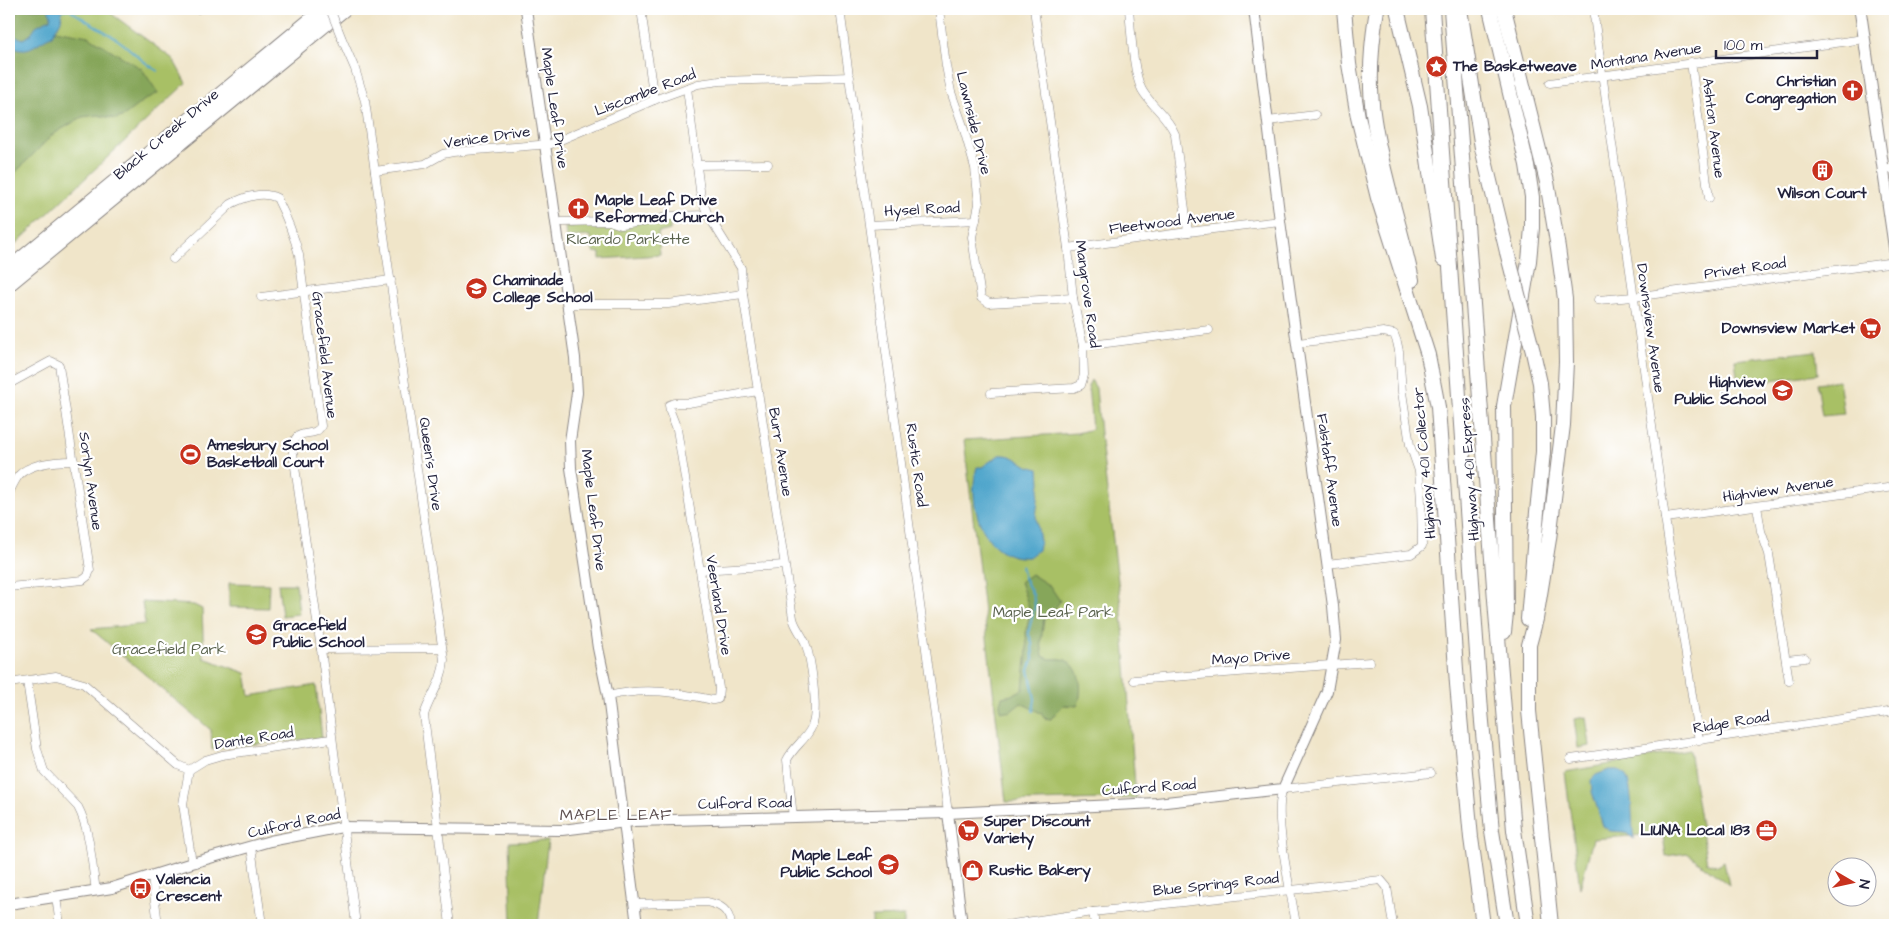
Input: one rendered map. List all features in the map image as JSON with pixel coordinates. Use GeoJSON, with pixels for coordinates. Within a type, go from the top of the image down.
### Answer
{"type":"FeatureCollection","features":[{"type":"Feature","properties":{"kind":"highway","name":"Black Creek Drive"},"geometry":{"type":"LineString","coordinates":[[9,268],[324,9]]}},
{"type":"Feature","properties":{"kind":"highway","name":"Black Creek Drive"},"geometry":{"type":"LineString","coordinates":[[9,284],[344,9]]}},
{"type":"Feature","properties":{"kind":"highway","name":"Highway 401 Collector"},"geometry":{"type":"LineString","coordinates":[[1344,9],[1349,64],[1358,117],[1378,198],[1428,355],[1438,407],[1458,694],[1471,838],[1483,925]]}},
{"type":"Feature","properties":{"kind":"highway"},"geometry":{"type":"LineString","coordinates":[[1397,9],[1420,106],[1430,167],[1440,251],[1453,293]]}},
{"type":"Feature","properties":{"kind":"highway","name":"Highway 401 Express"},"geometry":{"type":"LineString","coordinates":[[1432,9],[1481,711],[1492,831],[1507,925]]}},
{"type":"Feature","properties":{"kind":"highway","name":"Highway 401 Express"},"geometry":{"type":"LineString","coordinates":[[1451,9],[1514,830],[1528,925]]}},
{"type":"Feature","properties":{"kind":"highway"},"geometry":{"type":"LineString","coordinates":[[1460,9],[1482,148],[1533,352],[1541,392],[1544,452],[1528,617],[1530,637],[1530,711],[1551,925]]}},
{"type":"Feature","properties":{"kind":"highway"},"geometry":{"type":"LineString","coordinates":[[1490,9],[1527,165],[1532,205],[1529,261],[1504,406],[1506,613],[1501,672]]}},
{"type":"Feature","properties":{"kind":"highway"},"geometry":{"type":"LineString","coordinates":[[1504,9],[1547,182],[1565,299],[1566,362],[1563,425],[1549,539],[1536,618],[1530,637]]}},
{"type":"Feature","properties":{"kind":"highway"},"geometry":{"type":"LineString","coordinates":[[1377,14],[1372,50],[1371,84],[1374,119],[1407,256],[1428,355]]}},
{"type":"Feature","properties":{"kind":"main road"},"geometry":{"type":"LineString","coordinates":[[1860,9],[1864,39],[1890,169],[1895,251]]}},
{"type":"Feature","properties":{"kind":"street"},"geometry":{"type":"LineString","coordinates":[[189,9],[198,9]]}},
{"type":"Feature","properties":{"kind":"street","name":"Queen's Drive"},"geometry":{"type":"LineString","coordinates":[[330,9],[361,85],[391,280],[442,648],[444,670],[424,715],[450,925]]}},
{"type":"Feature","properties":{"kind":"street","name":"Maple Leaf Drive"},"geometry":{"type":"LineString","coordinates":[[526,9],[568,304],[577,386],[575,414],[570,441],[571,468],[598,648],[608,696],[637,925]]}},
{"type":"Feature","properties":{"kind":"street"},"geometry":{"type":"LineString","coordinates":[[641,9],[654,100]]}},
{"type":"Feature","properties":{"kind":"street","name":"Rustic Road"},"geometry":{"type":"LineString","coordinates":[[840,9],[962,925]]}},
{"type":"Feature","properties":{"kind":"street","name":"Lawnside Drive"},"geometry":{"type":"LineString","coordinates":[[939,9],[951,92],[975,168],[979,204],[973,226],[972,250],[978,292],[984,301],[989,303],[1073,298]]}},
{"type":"Feature","properties":{"kind":"street","name":"Mangrove Road"},"geometry":{"type":"LineString","coordinates":[[991,393],[1074,388],[1081,385],[1084,375],[1083,346],[1073,298],[1068,248],[1034,9]]}},
{"type":"Feature","properties":{"kind":"street"},"geometry":{"type":"LineString","coordinates":[[1129,9],[1140,86],[1149,100],[1170,123],[1175,134],[1188,232]]}},
{"type":"Feature","properties":{"kind":"street","name":"Falstaff Avenue"},"geometry":{"type":"LineString","coordinates":[[1254,9],[1280,221],[1298,343],[1336,640],[1327,691],[1280,797],[1283,844],[1296,925]]}},
{"type":"Feature","properties":{"kind":"street","name":"Downsview Avenue"},"geometry":{"type":"LineString","coordinates":[[1593,9],[1665,518],[1699,740]]}},
{"type":"Feature","properties":{"kind":"street","name":"Montana Avenue"},"geometry":{"type":"LineString","coordinates":[[1550,83],[1864,39]]}},
{"type":"Feature","properties":{"kind":"street","name":"Ashton Avenue"},"geometry":{"type":"LineString","coordinates":[[1691,62],[1709,198]]}},
{"type":"Feature","properties":{"kind":"street","name":"Liscombe Road"},"geometry":{"type":"LineString","coordinates":[[544,143],[551,144],[687,88],[720,81],[850,78]]}},
{"type":"Feature","properties":{"kind":"street","name":"Burr Avenue"},"geometry":{"type":"LineString","coordinates":[[687,88],[701,198],[708,214],[741,268],[743,294],[793,618],[807,651],[816,705],[815,720],[810,731],[787,760],[793,818]]}},
{"type":"Feature","properties":{"kind":"street"},"geometry":{"type":"LineString","coordinates":[[1268,121],[1315,115]]}},
{"type":"Feature","properties":{"kind":"street","name":"Venice Drive"},"geometry":{"type":"LineString","coordinates":[[375,171],[425,164],[443,154],[454,152],[544,143]]}},
{"type":"Feature","properties":{"kind":"street"},"geometry":{"type":"LineString","coordinates":[[696,165],[768,164]]}},
{"type":"Feature","properties":{"kind":"street","name":"Gracefield Avenue"},"geometry":{"type":"LineString","coordinates":[[173,259],[231,204],[240,199],[261,195],[277,198],[285,212],[296,243],[321,426],[316,431],[302,433],[295,438],[293,453],[321,649],[342,827],[356,925]]}},
{"type":"Feature","properties":{"kind":"street"},"geometry":{"type":"LineString","coordinates":[[562,222],[609,221],[621,225],[657,220],[668,216],[708,214]]}},
{"type":"Feature","properties":{"kind":"street","name":"Hysel Road"},"geometry":{"type":"LineString","coordinates":[[870,225],[976,220]]}},
{"type":"Feature","properties":{"kind":"street","name":"Fleetwood Avenue"},"geometry":{"type":"LineString","coordinates":[[1068,248],[1280,221]]}},
{"type":"Feature","properties":{"kind":"street","name":"Privet Road"},"geometry":{"type":"LineString","coordinates":[[1598,300],[1895,262]]}},
{"type":"Feature","properties":{"kind":"street"},"geometry":{"type":"LineString","coordinates":[[260,297],[391,280]]}},
{"type":"Feature","properties":{"kind":"street"},"geometry":{"type":"LineString","coordinates":[[568,304],[668,304],[743,294]]}},
{"type":"Feature","properties":{"kind":"street"},"geometry":{"type":"LineString","coordinates":[[1083,346],[1209,330]]}},
{"type":"Feature","properties":{"kind":"street"},"geometry":{"type":"LineString","coordinates":[[1298,343],[1383,332],[1394,334],[1399,351],[1402,392],[1410,445],[1418,472],[1422,501],[1422,546],[1411,554],[1327,564]]}},
{"type":"Feature","properties":{"kind":"street","name":"Sorlyn Avenue"},"geometry":{"type":"LineString","coordinates":[[9,384],[51,361],[59,364],[90,574],[83,580],[9,587]]}},
{"type":"Feature","properties":{"kind":"street","name":"Veerland Drive"},"geometry":{"type":"LineString","coordinates":[[608,696],[654,690],[713,700],[718,699],[719,688],[677,429],[669,405],[758,392]]}},
{"type":"Feature","properties":{"kind":"street"},"geometry":{"type":"LineString","coordinates":[[9,493],[20,474],[28,469],[53,462],[74,461]]}},
{"type":"Feature","properties":{"kind":"street","name":"Highview Avenue"},"geometry":{"type":"LineString","coordinates":[[1665,518],[1895,487]]}},
{"type":"Feature","properties":{"kind":"street"},"geometry":{"type":"LineString","coordinates":[[1757,506],[1761,531],[1769,554],[1789,681]]}},
{"type":"Feature","properties":{"kind":"street"},"geometry":{"type":"LineString","coordinates":[[700,570],[784,565]]}},
{"type":"Feature","properties":{"kind":"street"},"geometry":{"type":"LineString","coordinates":[[321,649],[442,648]]}},
{"type":"Feature","properties":{"kind":"street"},"geometry":{"type":"LineString","coordinates":[[1786,660],[1805,658]]}},
{"type":"Feature","properties":{"kind":"street","name":"Mayo Drive"},"geometry":{"type":"LineString","coordinates":[[1134,680],[1370,662]]}},
{"type":"Feature","properties":{"kind":"street"},"geometry":{"type":"LineString","coordinates":[[9,683],[56,676],[84,684],[178,765],[189,770],[183,804],[192,863]]}},
{"type":"Feature","properties":{"kind":"street"},"geometry":{"type":"LineString","coordinates":[[28,681],[39,756],[44,771],[78,806],[81,812],[87,833],[96,891]]}},
{"type":"Feature","properties":{"kind":"street","name":"Ridge Road"},"geometry":{"type":"LineString","coordinates":[[1571,759],[1895,711]]}},
{"type":"Feature","properties":{"kind":"street","name":"Dante Road"},"geometry":{"type":"LineString","coordinates":[[189,770],[205,760],[222,755],[331,740]]}},
{"type":"Feature","properties":{"kind":"street","name":"Culford Road"},"geometry":{"type":"LineString","coordinates":[[9,904],[112,888],[192,863],[270,842],[342,827],[562,830],[624,823],[691,819],[948,813],[1186,801],[1431,773]]}},
{"type":"Feature","properties":{"kind":"street"},"geometry":{"type":"LineString","coordinates":[[251,848],[262,925]]}},
{"type":"Feature","properties":{"kind":"street"},"geometry":{"type":"LineString","coordinates":[[152,877],[158,925]]}},
{"type":"Feature","properties":{"kind":"street","name":"Blue Springs Road"},"geometry":{"type":"LineString","coordinates":[[1006,925],[1093,912],[1381,880],[1387,886],[1393,925]]}},
{"type":"Feature","properties":{"kind":"street"},"geometry":{"type":"LineString","coordinates":[[56,897],[60,925]]}},
{"type":"Feature","properties":{"kind":"street"},"geometry":{"type":"LineString","coordinates":[[634,904],[706,902],[716,904],[728,913],[731,925]]}},
{"type":"Feature","properties":{"kind":"street"},"geometry":{"type":"LineString","coordinates":[[1093,912],[1095,925]]}},
{"type":"Feature","properties":{"kind":"green space"},"geometry":{"type":"Polygon","coordinates":[[[9,9],[105,9],[173,59],[186,83],[19,241],[9,248],[9,9]]]}},
{"type":"Feature","properties":{"kind":"green space"},"geometry":{"type":"Polygon","coordinates":[[[18,9],[59,9],[55,30],[88,36],[142,69],[158,93],[116,119],[98,115],[82,117],[52,135],[9,179],[9,48],[18,9]]]}},
{"type":"Feature","properties":{"kind":"green space","name":"RIcardo Parkette"},"geometry":{"type":"Polygon","coordinates":[[[670,219],[670,230],[658,233],[660,255],[600,259],[600,253],[593,252],[591,236],[566,237],[565,227],[670,219]]]}},
{"type":"Feature","properties":{"kind":"green space"},"geometry":{"type":"Polygon","coordinates":[[[1816,351],[1818,374],[1738,384],[1735,360],[1816,351]]]}},
{"type":"Feature","properties":{"kind":"green space","name":"Maple Leaf Park"},"geometry":{"type":"Polygon","coordinates":[[[1091,380],[1096,388],[1122,614],[1136,798],[1006,802],[964,440],[1077,433],[1092,429],[1088,386],[1091,380]]]}},
{"type":"Feature","properties":{"kind":"green space"},"geometry":{"type":"Polygon","coordinates":[[[1839,380],[1844,414],[1822,416],[1817,383],[1839,380]]]}},
{"type":"Feature","properties":{"kind":"green space"},"geometry":{"type":"Polygon","coordinates":[[[1031,574],[1050,586],[1060,601],[1044,619],[1041,642],[1043,656],[1052,659],[1062,659],[1073,666],[1077,672],[1080,686],[1077,706],[1063,705],[1051,719],[1044,718],[1041,713],[1021,703],[1010,712],[1001,711],[1000,704],[1002,697],[1012,695],[1023,689],[1027,650],[1026,633],[1030,610],[1020,582],[1031,574]]]}},
{"type":"Feature","properties":{"kind":"green space"},"geometry":{"type":"Polygon","coordinates":[[[229,583],[269,584],[268,608],[229,607],[229,583]]]}},
{"type":"Feature","properties":{"kind":"green space"},"geometry":{"type":"Polygon","coordinates":[[[278,584],[296,584],[299,614],[282,616],[278,584]]]}},
{"type":"Feature","properties":{"kind":"green space","name":"Gracefield Park"},"geometry":{"type":"Polygon","coordinates":[[[142,602],[194,605],[202,609],[204,658],[246,673],[250,696],[316,685],[322,738],[232,746],[212,750],[211,730],[91,629],[145,624],[142,602]]]}},
{"type":"Feature","properties":{"kind":"green space"},"geometry":{"type":"Polygon","coordinates":[[[1586,717],[1590,746],[1578,748],[1574,719],[1586,717]]]}},
{"type":"Feature","properties":{"kind":"green space"},"geometry":{"type":"Polygon","coordinates":[[[1689,750],[1707,863],[1718,865],[1724,861],[1729,885],[1687,853],[1666,856],[1663,836],[1656,834],[1593,839],[1580,888],[1565,772],[1689,750]]]}},
{"type":"Feature","properties":{"kind":"green space"},"geometry":{"type":"Polygon","coordinates":[[[548,841],[538,925],[512,925],[509,842],[548,841]]]}},
{"type":"Feature","properties":{"kind":"green space"},"geometry":{"type":"Polygon","coordinates":[[[904,916],[904,925],[872,925],[872,917],[904,916]]]}},
{"type":"Feature","properties":{"kind":"water"},"geometry":{"type":"Polygon","coordinates":[[[48,9],[61,9],[61,21],[52,36],[33,47],[19,49],[9,44],[9,27],[15,36],[23,39],[30,35],[36,26],[50,19],[51,15],[48,9]]]}},
{"type":"Feature","properties":{"kind":"water"},"geometry":{"type":"Polygon","coordinates":[[[999,455],[1010,456],[1028,466],[1039,469],[1040,482],[1036,517],[1040,541],[1038,550],[1029,557],[1013,556],[1000,550],[989,540],[976,512],[974,481],[977,467],[982,467],[999,455]]]}},
{"type":"Feature","properties":{"kind":"water"},"geometry":{"type":"Polygon","coordinates":[[[1609,770],[1621,771],[1627,778],[1631,795],[1634,839],[1625,832],[1610,831],[1603,826],[1592,792],[1591,780],[1596,775],[1609,770]]]}},
{"type":"Feature","properties":{"kind":"waterway"},"geometry":{"type":"LineString","coordinates":[[61,10],[69,9],[109,34],[158,71]]}},
{"type":"Feature","properties":{"kind":"waterway"},"geometry":{"type":"LineString","coordinates":[[1021,566],[1024,578],[1033,595],[1035,606],[1029,629],[1033,660],[1029,670],[1035,699],[1033,711]]}},
{"type":"Feature","properties":{"kind":"place","name":"The Basketweave"},"geometry":{"type":"Point","coordinates":[1437,66]}},
{"type":"Feature","properties":{"kind":"place","name":"Christian Congregation"},"geometry":{"type":"Point","coordinates":[1852,90]}},
{"type":"Feature","properties":{"kind":"place","name":"Wilson Court"},"geometry":{"type":"Point","coordinates":[1822,170]}},
{"type":"Feature","properties":{"kind":"place","name":"Maple Leaf Drive Reformed Church"},"geometry":{"type":"Point","coordinates":[579,209]}},
{"type":"Feature","properties":{"kind":"place","name":"Chaminade College School"},"geometry":{"type":"Point","coordinates":[477,289]}},
{"type":"Feature","properties":{"kind":"place","name":"Downsview Market"},"geometry":{"type":"Point","coordinates":[1871,328]}},
{"type":"Feature","properties":{"kind":"place","name":"Highview Public School"},"geometry":{"type":"Point","coordinates":[1782,391]}},
{"type":"Feature","properties":{"kind":"place","name":"Amesbury School Basketball Court"},"geometry":{"type":"Point","coordinates":[191,454]}},
{"type":"Feature","properties":{"kind":"place","name":"Gracefield Public School"},"geometry":{"type":"Point","coordinates":[257,634]}},
{"type":"Feature","properties":{"kind":"place","name":"Super Discount Variety"},"geometry":{"type":"Point","coordinates":[968,830]}},
{"type":"Feature","properties":{"kind":"place","name":"LIUNA Local 183"},"geometry":{"type":"Point","coordinates":[1766,830]}},
{"type":"Feature","properties":{"kind":"place","name":"Maple Leaf Public School"},"geometry":{"type":"Point","coordinates":[888,864]}},
{"type":"Feature","properties":{"kind":"place","name":"Rustic Bakery"},"geometry":{"type":"Point","coordinates":[973,870]}},
{"type":"Feature","properties":{"kind":"place","name":"Valencia Crescent"},"geometry":{"type":"Point","coordinates":[140,888]}},
{"type":"Feature","properties":{"kind":"district","name":"MAPLE LEAF"},"geometry":{"type":"Point","coordinates":[616,814]}}]}
